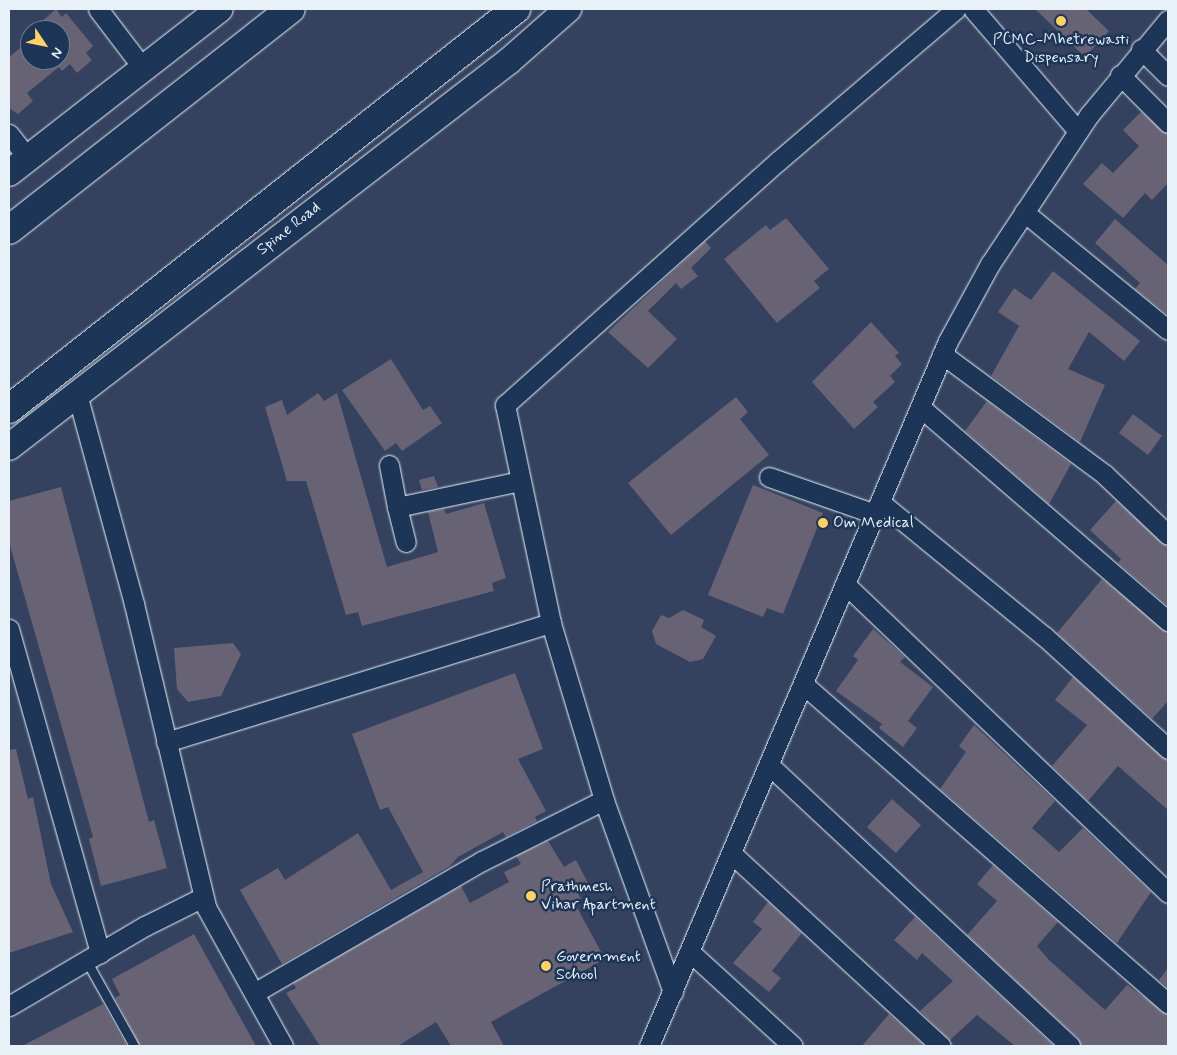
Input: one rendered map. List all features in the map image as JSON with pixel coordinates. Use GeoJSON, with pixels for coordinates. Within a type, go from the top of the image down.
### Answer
{"type":"FeatureCollection","features":[{"type":"Feature","properties":{"kind":"main road"},"geometry":{"type":"LineString","coordinates":[[9,230],[291,9]]}},
{"type":"Feature","properties":{"kind":"main road","name":"Spine Road"},"geometry":{"type":"LineString","coordinates":[[9,409],[516,9]]}},
{"type":"Feature","properties":{"kind":"street"},"geometry":{"type":"LineString","coordinates":[[98,9],[143,68]]}},
{"type":"Feature","properties":{"kind":"street"},"geometry":{"type":"LineString","coordinates":[[9,134],[18,166],[220,9]]}},
{"type":"Feature","properties":{"kind":"street","name":"Spine Road"},"geometry":{"type":"LineString","coordinates":[[9,447],[510,60],[568,9]]}},
{"type":"Feature","properties":{"kind":"street"},"geometry":{"type":"LineString","coordinates":[[672,992],[604,800],[551,623],[504,405],[778,160],[956,9]]}},
{"type":"Feature","properties":{"kind":"street"},"geometry":{"type":"LineString","coordinates":[[973,9],[1078,131]]}},
{"type":"Feature","properties":{"kind":"street"},"geometry":{"type":"LineString","coordinates":[[656,1042],[672,992],[942,354],[990,264],[1078,131],[1141,49],[1168,20]]}},
{"type":"Feature","properties":{"kind":"street"},"geometry":{"type":"LineString","coordinates":[[1141,49],[1168,76]]}},
{"type":"Feature","properties":{"kind":"street"},"geometry":{"type":"LineString","coordinates":[[1120,75],[1168,123]]}},
{"type":"Feature","properties":{"kind":"street"},"geometry":{"type":"LineString","coordinates":[[1024,212],[1168,330]]}},
{"type":"Feature","properties":{"kind":"street"},"geometry":{"type":"LineString","coordinates":[[942,354],[1104,474],[1168,535]]}},
{"type":"Feature","properties":{"kind":"street"},"geometry":{"type":"LineString","coordinates":[[77,394],[166,742],[203,897],[283,1046]]}},
{"type":"Feature","properties":{"kind":"street"},"geometry":{"type":"LineString","coordinates":[[920,408],[1168,621]]}},
{"type":"Feature","properties":{"kind":"street"},"geometry":{"type":"LineString","coordinates":[[389,465],[406,542]]}},
{"type":"Feature","properties":{"kind":"street"},"geometry":{"type":"LineString","coordinates":[[769,478],[877,508],[1044,636],[1168,749]]}},
{"type":"Feature","properties":{"kind":"street"},"geometry":{"type":"LineString","coordinates":[[397,507],[520,481]]}},
{"type":"Feature","properties":{"kind":"street"},"geometry":{"type":"LineString","coordinates":[[845,584],[1168,892]]}},
{"type":"Feature","properties":{"kind":"street"},"geometry":{"type":"LineString","coordinates":[[166,742],[551,623]]}},
{"type":"Feature","properties":{"kind":"street"},"geometry":{"type":"LineString","coordinates":[[9,629],[93,956]]}},
{"type":"Feature","properties":{"kind":"street"},"geometry":{"type":"LineString","coordinates":[[803,684],[1168,1002]]}},
{"type":"Feature","properties":{"kind":"street"},"geometry":{"type":"LineString","coordinates":[[769,765],[1070,1046]]}},
{"type":"Feature","properties":{"kind":"street"},"geometry":{"type":"LineString","coordinates":[[254,993],[482,861],[604,800]]}},
{"type":"Feature","properties":{"kind":"street"},"geometry":{"type":"LineString","coordinates":[[731,853],[941,1046]]}},
{"type":"Feature","properties":{"kind":"street"},"geometry":{"type":"LineString","coordinates":[[9,1006],[93,956],[203,897]]}},
{"type":"Feature","properties":{"kind":"street"},"geometry":{"type":"LineString","coordinates":[[690,952],[793,1046]]}},
{"type":"Feature","properties":{"kind":"lane"},"geometry":{"type":"LineString","coordinates":[[93,956],[134,1046]]}},
{"type":"Feature","properties":{"kind":"building"},"geometry":{"type":"Polygon","coordinates":[[[56,9],[62,17],[66,13],[93,46],[86,53],[92,60],[77,73],[70,64],[70,20],[43,20],[56,9]]]}},
{"type":"Feature","properties":{"kind":"building"},"geometry":{"type":"Polygon","coordinates":[[[1035,9],[1086,9],[1109,31],[1085,57],[1035,9]]]}},
{"type":"Feature","properties":{"kind":"building"},"geometry":{"type":"Polygon","coordinates":[[[20,48],[20,70],[55,70],[27,93],[33,101],[18,114],[9,108],[9,57],[20,48]]]}},
{"type":"Feature","properties":{"kind":"building"},"geometry":{"type":"Polygon","coordinates":[[[1141,112],[1168,134],[1168,183],[1152,200],[1145,193],[1123,218],[1083,184],[1102,163],[1113,173],[1139,146],[1123,130],[1141,112]]]}},
{"type":"Feature","properties":{"kind":"building"},"geometry":{"type":"Polygon","coordinates":[[[786,218],[829,269],[814,281],[820,288],[777,323],[724,259],[766,225],[770,230],[786,218]]]}},
{"type":"Feature","properties":{"kind":"building"},"geometry":{"type":"Polygon","coordinates":[[[1115,219],[1168,265],[1168,315],[1135,289],[1140,283],[1095,243],[1115,219]]]}},
{"type":"Feature","properties":{"kind":"building"},"geometry":{"type":"Polygon","coordinates":[[[705,241],[711,248],[691,268],[698,276],[681,289],[676,283],[648,311],[677,339],[648,368],[608,332],[705,241]]]}},
{"type":"Feature","properties":{"kind":"building"},"geometry":{"type":"Polygon","coordinates":[[[1053,271],[1140,341],[1124,361],[1089,332],[1068,369],[1105,385],[1080,442],[991,376],[1019,326],[998,312],[1014,288],[1031,300],[1053,271]]]}},
{"type":"Feature","properties":{"kind":"building"},"geometry":{"type":"Polygon","coordinates":[[[871,322],[899,353],[895,356],[902,364],[890,376],[895,382],[873,402],[878,407],[854,429],[812,382],[871,322]]]}},
{"type":"Feature","properties":{"kind":"building"},"geometry":{"type":"Polygon","coordinates":[[[391,359],[423,410],[430,406],[442,423],[402,451],[396,443],[385,451],[342,390],[391,359]]]}},
{"type":"Feature","properties":{"kind":"building"},"geometry":{"type":"Polygon","coordinates":[[[318,393],[324,401],[337,393],[387,567],[438,552],[428,512],[444,509],[446,514],[484,503],[506,578],[492,583],[494,591],[362,626],[358,612],[346,615],[306,481],[287,481],[265,407],[282,400],[287,415],[318,393]]]}},
{"type":"Feature","properties":{"kind":"building"},"geometry":{"type":"Polygon","coordinates":[[[736,397],[748,412],[740,419],[769,455],[671,535],[628,483],[736,397]]]}},
{"type":"Feature","properties":{"kind":"building"},"geometry":{"type":"Polygon","coordinates":[[[987,401],[1071,464],[1049,504],[965,431],[987,401]]]}},
{"type":"Feature","properties":{"kind":"building"},"geometry":{"type":"Polygon","coordinates":[[[1133,414],[1162,436],[1148,455],[1119,433],[1133,414]]]}},
{"type":"Feature","properties":{"kind":"building"},"geometry":{"type":"Polygon","coordinates":[[[434,476],[438,487],[422,490],[419,480],[434,476]]]}},
{"type":"Feature","properties":{"kind":"building"},"geometry":{"type":"Polygon","coordinates":[[[753,485],[823,513],[783,614],[767,608],[763,617],[708,595],[753,485]]]}},
{"type":"Feature","properties":{"kind":"building"},"geometry":{"type":"Polygon","coordinates":[[[61,487],[149,822],[154,820],[167,868],[101,886],[89,839],[93,837],[9,542],[9,501],[61,487]]]}},
{"type":"Feature","properties":{"kind":"building"},"geometry":{"type":"Polygon","coordinates":[[[1116,501],[1168,546],[1168,606],[1118,563],[1121,559],[1090,530],[1116,501]]]}},
{"type":"Feature","properties":{"kind":"building"},"geometry":{"type":"Polygon","coordinates":[[[1102,579],[1168,632],[1168,701],[1152,719],[1057,633],[1102,579]]]}},
{"type":"Feature","properties":{"kind":"building"},"geometry":{"type":"Polygon","coordinates":[[[683,610],[704,620],[701,627],[716,636],[703,659],[690,662],[656,644],[652,631],[661,615],[669,618],[683,610]]]}},
{"type":"Feature","properties":{"kind":"building"},"geometry":{"type":"Polygon","coordinates":[[[873,629],[905,657],[900,662],[933,687],[908,721],[917,728],[903,747],[879,728],[882,724],[836,691],[858,660],[853,656],[873,629]]]}},
{"type":"Feature","properties":{"kind":"building"},"geometry":{"type":"Polygon","coordinates":[[[233,643],[241,654],[221,696],[188,702],[177,689],[174,648],[233,643]]]}},
{"type":"Feature","properties":{"kind":"building"},"geometry":{"type":"Polygon","coordinates":[[[515,673],[543,749],[518,759],[546,811],[535,817],[537,821],[506,837],[503,832],[458,857],[450,866],[282,964],[240,890],[278,868],[285,880],[358,833],[391,890],[423,872],[388,807],[380,810],[352,734],[515,673]]]}},
{"type":"Feature","properties":{"kind":"building"},"geometry":{"type":"Polygon","coordinates":[[[1073,677],[1168,761],[1168,810],[1118,766],[1088,801],[1052,766],[1087,725],[1055,700],[1073,677]]]}},
{"type":"Feature","properties":{"kind":"building"},"geometry":{"type":"Polygon","coordinates":[[[974,725],[1055,801],[1032,828],[1059,852],[1083,828],[1151,892],[1117,943],[940,789],[966,752],[959,746],[974,725]]]}},
{"type":"Feature","properties":{"kind":"building"},"geometry":{"type":"Polygon","coordinates":[[[16,749],[28,799],[33,797],[51,884],[73,932],[9,953],[9,750],[16,749]]]}},
{"type":"Feature","properties":{"kind":"building"},"geometry":{"type":"Polygon","coordinates":[[[892,799],[921,825],[896,853],[867,827],[892,799]]]}},
{"type":"Feature","properties":{"kind":"building"},"geometry":{"type":"Polygon","coordinates":[[[548,841],[564,867],[576,860],[589,885],[577,891],[581,899],[574,902],[605,959],[491,1022],[504,1046],[451,1046],[436,1022],[398,1046],[320,1046],[286,993],[296,988],[293,983],[461,886],[470,903],[509,882],[504,872],[521,864],[516,856],[548,841]]]}},
{"type":"Feature","properties":{"kind":"building"},"geometry":{"type":"Polygon","coordinates":[[[993,865],[1058,922],[1037,946],[1049,960],[1105,1010],[1127,985],[1168,1014],[1168,1046],[1081,1046],[1078,1038],[967,935],[997,901],[977,884],[993,865]]]}},
{"type":"Feature","properties":{"kind":"building"},"geometry":{"type":"Polygon","coordinates":[[[768,902],[802,933],[772,971],[781,978],[769,992],[733,963],[762,929],[753,922],[768,902]]]}},
{"type":"Feature","properties":{"kind":"building"},"geometry":{"type":"Polygon","coordinates":[[[915,917],[1054,1046],[1015,1046],[977,1015],[950,1040],[920,1011],[953,981],[922,953],[917,960],[894,940],[915,917]]]}},
{"type":"Feature","properties":{"kind":"building"},"geometry":{"type":"Polygon","coordinates":[[[194,934],[256,1046],[140,1046],[115,998],[120,995],[112,979],[194,934]]]}},
{"type":"Feature","properties":{"kind":"building"},"geometry":{"type":"Polygon","coordinates":[[[1168,968],[1168,988],[1159,980],[1168,968]]]}},
{"type":"Feature","properties":{"kind":"building"},"geometry":{"type":"Polygon","coordinates":[[[103,1004],[127,1046],[22,1046],[103,1004]]]}},
{"type":"Feature","properties":{"kind":"building"},"geometry":{"type":"Polygon","coordinates":[[[889,1014],[925,1046],[862,1046],[889,1014]]]}},
{"type":"Feature","properties":{"kind":"place","name":"PCMC-Mhetrewasti Dispensary"},"geometry":{"type":"Point","coordinates":[1061,21]}},
{"type":"Feature","properties":{"kind":"place","name":"Om Medical"},"geometry":{"type":"Point","coordinates":[823,523]}},
{"type":"Feature","properties":{"kind":"place","name":"Prathmesh Vihar Apartment"},"geometry":{"type":"Point","coordinates":[531,896]}},
{"type":"Feature","properties":{"kind":"place","name":"Government School"},"geometry":{"type":"Point","coordinates":[546,966]}}]}
